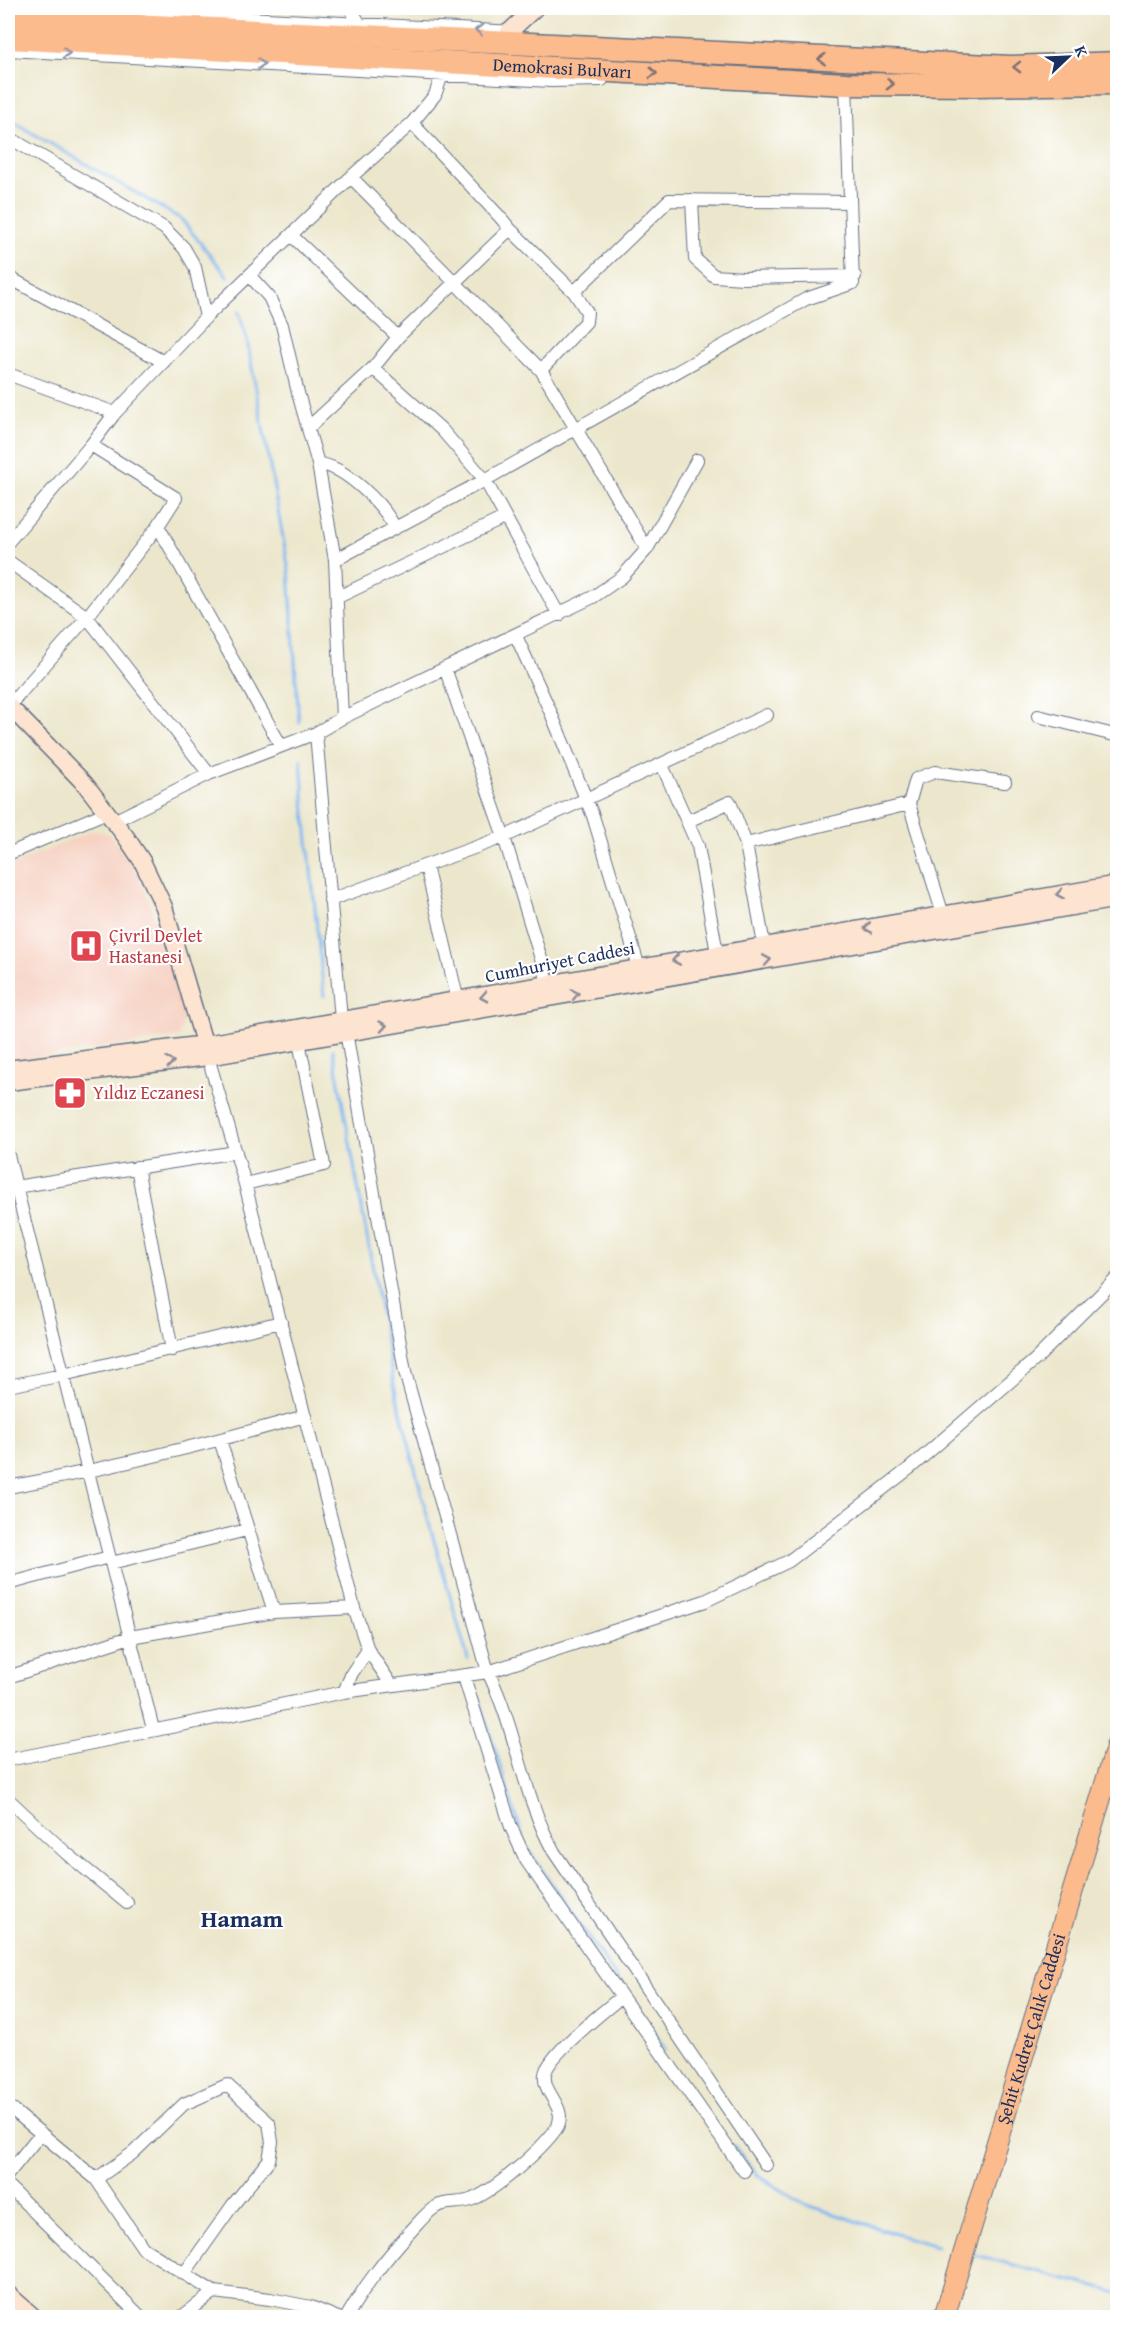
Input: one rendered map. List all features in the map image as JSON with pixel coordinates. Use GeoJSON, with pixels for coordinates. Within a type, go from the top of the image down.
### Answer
{"type":"FeatureCollection","features":[{"type":"Feature","properties":{"kind":"highway","name":"Demokrasi Bulvarı"},"geometry":{"type":"LineString","coordinates":[[8,19],[1011,67],[1118,63]]}},
{"type":"Feature","properties":{"kind":"highway","name":"Demokrasi Bulvarı"},"geometry":{"type":"LineString","coordinates":[[8,38],[846,84],[1118,83]]}},
{"type":"Feature","properties":{"kind":"main road"},"geometry":{"type":"LineString","coordinates":[[509,32],[535,8]]}},
{"type":"Feature","properties":{"kind":"main road"},"geometry":{"type":"LineString","coordinates":[[8,706],[62,760],[110,817],[141,861],[164,907],[207,1051]]}},
{"type":"Feature","properties":{"kind":"main road","name":"Cumhuriyet Caddesi"},"geometry":{"type":"LineString","coordinates":[[8,1069],[299,1042],[344,1026],[555,999],[717,953],[1118,884]]}},
{"type":"Feature","properties":{"kind":"main road","name":"Cumhuriyet Caddesi"},"geometry":{"type":"LineString","coordinates":[[8,1082],[207,1051],[549,985],[641,974],[1118,899]]}},
{"type":"Feature","properties":{"kind":"main road","name":"Şehit Kudret Çalık Caddesi"},"geometry":{"type":"LineString","coordinates":[[944,2318],[1118,1741]]}},
{"type":"Feature","properties":{"kind":"main road"},"geometry":{"type":"LineString","coordinates":[[8,2294],[18,2312],[35,2318]]}},
{"type":"Feature","properties":{"kind":"street"},"geometry":{"type":"LineString","coordinates":[[56,8],[582,37],[603,42],[619,50]]}},
{"type":"Feature","properties":{"kind":"street"},"geometry":{"type":"LineString","coordinates":[[350,8],[360,24]]}},
{"type":"Feature","properties":{"kind":"street"},"geometry":{"type":"LineString","coordinates":[[8,50],[580,81],[610,78],[625,71]]}},
{"type":"Feature","properties":{"kind":"street"},"geometry":{"type":"LineString","coordinates":[[8,542],[91,445],[115,413],[206,318],[351,177],[412,123],[435,95],[442,75]]}},
{"type":"Feature","properties":{"kind":"street"},"geometry":{"type":"LineString","coordinates":[[335,560],[485,480],[806,299],[853,283],[855,276],[846,84]]}},
{"type":"Feature","properties":{"kind":"street"},"geometry":{"type":"LineString","coordinates":[[412,123],[510,229],[574,292],[587,312],[586,322],[541,370]]}},
{"type":"Feature","properties":{"kind":"street"},"geometry":{"type":"LineString","coordinates":[[8,136],[164,228],[184,248],[195,267],[206,318]]}},
{"type":"Feature","properties":{"kind":"street"},"geometry":{"type":"LineString","coordinates":[[351,177],[541,370],[647,549]]}},
{"type":"Feature","properties":{"kind":"street"},"geometry":{"type":"LineString","coordinates":[[574,292],[669,200],[850,202]]}},
{"type":"Feature","properties":{"kind":"street"},"geometry":{"type":"LineString","coordinates":[[692,200],[695,259],[714,276],[743,278],[855,276]]}},
{"type":"Feature","properties":{"kind":"street"},"geometry":{"type":"LineString","coordinates":[[309,427],[373,368],[398,337],[510,229]]}},
{"type":"Feature","properties":{"kind":"street"},"geometry":{"type":"LineString","coordinates":[[291,236],[398,337]]}},
{"type":"Feature","properties":{"kind":"street"},"geometry":{"type":"LineString","coordinates":[[250,276],[269,297],[277,311],[318,464],[335,560],[342,718]]}},
{"type":"Feature","properties":{"kind":"street"},"geometry":{"type":"LineString","coordinates":[[8,277],[164,362]]}},
{"type":"Feature","properties":{"kind":"street"},"geometry":{"type":"LineString","coordinates":[[373,368],[442,430],[485,480],[559,615]]}},
{"type":"Feature","properties":{"kind":"street"},"geometry":{"type":"LineString","coordinates":[[8,374],[115,413]]}},
{"type":"Feature","properties":{"kind":"street"},"geometry":{"type":"LineString","coordinates":[[8,706],[87,617],[158,526],[176,498],[91,445]]}},
{"type":"Feature","properties":{"kind":"street"},"geometry":{"type":"LineString","coordinates":[[8,854],[110,817],[209,774],[316,733],[342,718],[559,615],[608,588],[622,577],[647,549],[697,460]]}},
{"type":"Feature","properties":{"kind":"street"},"geometry":{"type":"LineString","coordinates":[[318,464],[339,469],[379,505],[395,528]]}},
{"type":"Feature","properties":{"kind":"street"},"geometry":{"type":"LineString","coordinates":[[338,597],[504,518]]}},
{"type":"Feature","properties":{"kind":"street"},"geometry":{"type":"LineString","coordinates":[[158,526],[282,746]]}},
{"type":"Feature","properties":{"kind":"street"},"geometry":{"type":"LineString","coordinates":[[8,561],[87,617],[209,774]]}},
{"type":"Feature","properties":{"kind":"street"},"geometry":{"type":"LineString","coordinates":[[516,636],[551,713],[593,816],[641,974]]}},
{"type":"Feature","properties":{"kind":"street"},"geometry":{"type":"LineString","coordinates":[[446,668],[504,837],[549,985]]}},
{"type":"Feature","properties":{"kind":"street"},"geometry":{"type":"LineString","coordinates":[[330,900],[504,837],[767,716]]}},
{"type":"Feature","properties":{"kind":"street"},"geometry":{"type":"LineString","coordinates":[[1038,716],[1118,736]]}},
{"type":"Feature","properties":{"kind":"street"},"geometry":{"type":"LineString","coordinates":[[316,733],[330,900],[344,1026],[405,1372],[488,1672],[503,1705],[533,1808],[554,1852],[766,2165]]}},
{"type":"Feature","properties":{"kind":"street"},"geometry":{"type":"LineString","coordinates":[[662,765],[698,846],[717,953]]}},
{"type":"Feature","properties":{"kind":"street"},"geometry":{"type":"LineString","coordinates":[[943,915],[909,804],[916,779],[935,772],[1005,782]]}},
{"type":"Feature","properties":{"kind":"street"},"geometry":{"type":"LineString","coordinates":[[688,822],[730,802],[746,844],[764,945]]}},
{"type":"Feature","properties":{"kind":"street"},"geometry":{"type":"LineString","coordinates":[[746,844],[909,804]]}},
{"type":"Feature","properties":{"kind":"street"},"geometry":{"type":"LineString","coordinates":[[426,866],[458,1001]]}},
{"type":"Feature","properties":{"kind":"street"},"geometry":{"type":"LineString","coordinates":[[245,1184],[324,1166],[299,1042]]}},
{"type":"Feature","properties":{"kind":"street"},"geometry":{"type":"LineString","coordinates":[[207,1051],[245,1184],[354,1608],[368,1650],[391,1684]]}},
{"type":"Feature","properties":{"kind":"street"},"geometry":{"type":"LineString","coordinates":[[11,1188],[236,1152]]}},
{"type":"Feature","properties":{"kind":"street"},"geometry":{"type":"LineString","coordinates":[[8,1155],[11,1188],[63,1375],[153,1729]]}},
{"type":"Feature","properties":{"kind":"street"},"geometry":{"type":"LineString","coordinates":[[136,1167],[172,1350]]}},
{"type":"Feature","properties":{"kind":"street"},"geometry":{"type":"LineString","coordinates":[[8,1760],[344,1692],[488,1672],[705,1601],[789,1561],[910,1468],[1036,1359],[1118,1276]]}},
{"type":"Feature","properties":{"kind":"street"},"geometry":{"type":"LineString","coordinates":[[8,1386],[172,1350],[281,1322]]}},
{"type":"Feature","properties":{"kind":"street"},"geometry":{"type":"LineString","coordinates":[[8,1487],[88,1472],[220,1440],[305,1416]]}},
{"type":"Feature","properties":{"kind":"street"},"geometry":{"type":"LineString","coordinates":[[220,1440],[274,1611]]}},
{"type":"Feature","properties":{"kind":"street"},"geometry":{"type":"LineString","coordinates":[[8,1584],[247,1530]]}},
{"type":"Feature","properties":{"kind":"street"},"geometry":{"type":"LineString","coordinates":[[8,1677],[130,1637],[274,1611],[354,1608]]}},
{"type":"Feature","properties":{"kind":"street"},"geometry":{"type":"LineString","coordinates":[[344,1692],[352,1673],[368,1650]]}},
{"type":"Feature","properties":{"kind":"street"},"geometry":{"type":"LineString","coordinates":[[464,1677],[511,1827],[533,1871],[744,2172]]}},
{"type":"Feature","properties":{"kind":"street"},"geometry":{"type":"LineString","coordinates":[[8,1799],[127,1903]]}},
{"type":"Feature","properties":{"kind":"street"},"geometry":{"type":"LineString","coordinates":[[346,2318],[377,2268],[428,2213],[446,2203],[465,2202],[479,2196],[515,2169],[555,2130],[560,2112],[546,2085],[546,2070],[578,2034],[621,1997]]}},
{"type":"Feature","properties":{"kind":"street"},"geometry":{"type":"LineString","coordinates":[[96,2179],[133,2153],[184,2104],[227,2085],[269,2124],[272,2142],[269,2160],[232,2206],[184,2274]]}},
{"type":"Feature","properties":{"kind":"street"},"geometry":{"type":"LineString","coordinates":[[8,2106],[96,2179],[143,2248],[214,2292],[311,2307],[338,2318]]}},
{"type":"Feature","properties":{"kind":"street"},"geometry":{"type":"LineString","coordinates":[[8,2174],[40,2133]]}},
{"type":"Feature","properties":{"kind":"street"},"geometry":{"type":"LineString","coordinates":[[8,2186],[142,2318]]}},
{"type":"Feature","properties":{"kind":"street"},"geometry":{"type":"LineString","coordinates":[[180,2318],[214,2292]]}},
{"type":"Feature","properties":{"kind":"shaded area","name":"Çivril Devlet Hastanesi"},"geometry":{"type":"Polygon","coordinates":[[[93,830],[110,834],[141,878],[186,1014],[179,1037],[8,1061],[8,867],[93,830]]]}},
{"type":"Feature","properties":{"kind":"waterway"},"geometry":{"type":"LineString","coordinates":[[8,119],[181,219],[228,277]]}},
{"type":"Feature","properties":{"kind":"waterway"},"geometry":{"type":"LineString","coordinates":[[239,312],[247,340],[289,571],[299,722]]}},
{"type":"Feature","properties":{"kind":"waterway"},"geometry":{"type":"LineString","coordinates":[[301,760],[324,996]]}},
{"type":"Feature","properties":{"kind":"waterway"},"geometry":{"type":"LineString","coordinates":[[333,1050],[394,1385],[429,1523],[468,1659]]}},
{"type":"Feature","properties":{"kind":"waterway"},"geometry":{"type":"LineString","coordinates":[[478,1695],[523,1839]]}},
{"type":"Feature","properties":{"kind":"waterway"},"geometry":{"type":"LineString","coordinates":[[525,1845],[666,2050]]}},
{"type":"Feature","properties":{"kind":"waterway"},"geometry":{"type":"LineString","coordinates":[[734,2146],[758,2176],[807,2205],[937,2246]]}},
{"type":"Feature","properties":{"kind":"waterway"},"geometry":{"type":"LineString","coordinates":[[976,2255],[1118,2293]]}},
{"type":"Feature","properties":{"kind":"place","name":"Çivril Devlet Hastanesi"},"geometry":{"type":"Point","coordinates":[86,946]}},
{"type":"Feature","properties":{"kind":"place","name":"Yıldız Eczanesi"},"geometry":{"type":"Point","coordinates":[70,1093]}},
{"type":"Feature","properties":{"kind":"district","name":"Hamam"},"geometry":{"type":"Point","coordinates":[242,1919]}}]}
